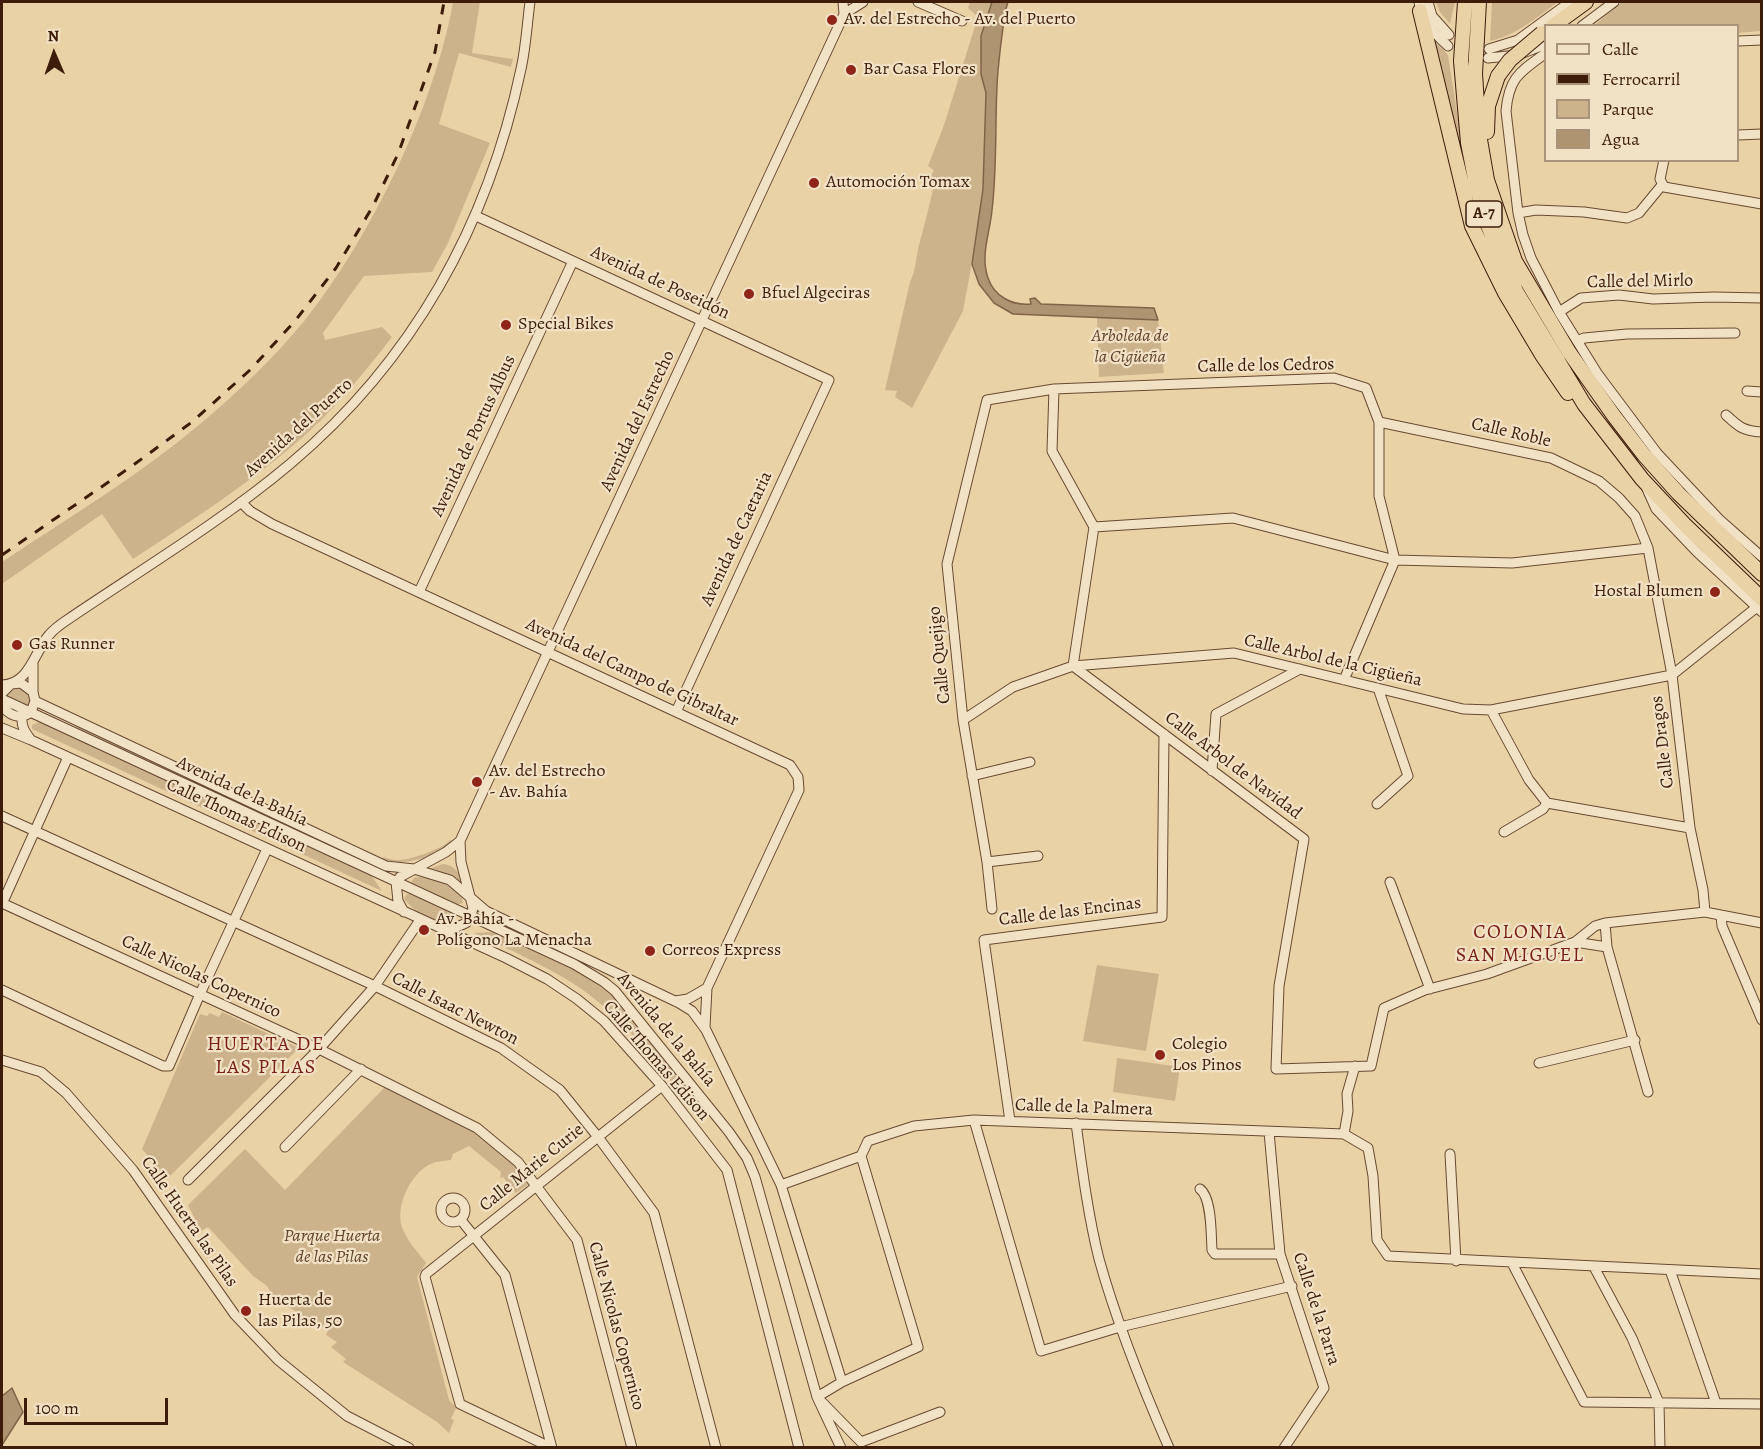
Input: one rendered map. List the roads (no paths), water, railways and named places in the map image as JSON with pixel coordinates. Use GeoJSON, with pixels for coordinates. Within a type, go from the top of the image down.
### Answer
{"type":"FeatureCollection","features":[{"type":"Feature","properties":{"kind":"highway","name":"A-7"},"geometry":{"type":"LineString","coordinates":[[1465,2],[1461,61],[1468,143],[1486,221],[1516,291],[1584,404],[1642,479],[1760,602]]}},
{"type":"Feature","properties":{"kind":"highway","name":"A-7"},"geometry":{"type":"LineString","coordinates":[[1479,2],[1475,74],[1476,106],[1487,180],[1515,261],[1569,352],[1644,455],[1678,493],[1761,574]]}},
{"type":"Feature","properties":{"kind":"highway"},"geometry":{"type":"LineString","coordinates":[[1558,24],[1586,2]]}},
{"type":"Feature","properties":{"kind":"highway"},"geometry":{"type":"LineString","coordinates":[[1422,5],[1472,226],[1505,293],[1542,355],[1570,396],[1584,404]]}},
{"type":"Feature","properties":{"kind":"highway"},"geometry":{"type":"LineString","coordinates":[[1487,180],[1492,168],[1486,122],[1491,91],[1498,76],[1510,60],[1544,34]]}},
{"type":"Feature","properties":{"kind":"street","name":"Avenida del Puerto"},"geometry":{"type":"LineString","coordinates":[[33,664],[48,636],[67,620],[241,502],[290,463],[330,427],[395,354],[420,318],[476,216],[497,161],[521,68],[530,2]]}},
{"type":"Feature","properties":{"kind":"street","name":"Avenida del Estrecho"},"geometry":{"type":"LineString","coordinates":[[460,841],[844,14],[843,2]]}},
{"type":"Feature","properties":{"kind":"street"},"geometry":{"type":"LineString","coordinates":[[844,14],[862,2]]}},
{"type":"Feature","properties":{"kind":"street"},"geometry":{"type":"LineString","coordinates":[[918,2],[962,21]]}},
{"type":"Feature","properties":{"kind":"street"},"geometry":{"type":"LineString","coordinates":[[1544,35],[1518,55],[1489,54],[1518,40],[1569,2]]}},
{"type":"Feature","properties":{"kind":"street"},"geometry":{"type":"LineString","coordinates":[[1575,24],[1604,2]]}},
{"type":"Feature","properties":{"kind":"street"},"geometry":{"type":"LineString","coordinates":[[1585,24],[1614,2]]}},
{"type":"Feature","properties":{"kind":"street"},"geometry":{"type":"LineString","coordinates":[[1422,5],[1449,35]]}},
{"type":"Feature","properties":{"kind":"street"},"geometry":{"type":"LineString","coordinates":[[1422,5],[1429,27],[1448,46]]}},
{"type":"Feature","properties":{"kind":"street"},"geometry":{"type":"LineString","coordinates":[[1739,41],[1761,40]]}},
{"type":"Feature","properties":{"kind":"street"},"geometry":{"type":"LineString","coordinates":[[1544,54],[1516,75],[1507,99],[1506,111],[1518,213],[1531,258],[1558,312],[1622,409],[1658,453],[1719,519],[1761,557]]}},
{"type":"Feature","properties":{"kind":"street"},"geometry":{"type":"LineString","coordinates":[[1739,135],[1761,134]]}},
{"type":"Feature","properties":{"kind":"street"},"geometry":{"type":"LineString","coordinates":[[1664,162],[1660,179],[1662,185],[1667,188],[1761,204]]}},
{"type":"Feature","properties":{"kind":"street"},"geometry":{"type":"LineString","coordinates":[[1518,213],[1536,210],[1584,212],[1627,218],[1639,213],[1662,185]]}},
{"type":"Feature","properties":{"kind":"street","name":"Avenida de Poseidón"},"geometry":{"type":"LineString","coordinates":[[476,216],[829,380]]}},
{"type":"Feature","properties":{"kind":"street","name":"Avenida de Portus Albus"},"geometry":{"type":"LineString","coordinates":[[419,592],[573,261]]}},
{"type":"Feature","properties":{"kind":"street","name":"Calle del Mirlo"},"geometry":{"type":"LineString","coordinates":[[1558,312],[1581,298],[1620,295],[1653,299],[1761,298]]}},
{"type":"Feature","properties":{"kind":"street"},"geometry":{"type":"LineString","coordinates":[[1577,341],[1584,338],[1627,333],[1735,333]]}},
{"type":"Feature","properties":{"kind":"street","name":"Calle de los Cedros"},"geometry":{"type":"LineString","coordinates":[[987,400],[1054,389],[1334,378],[1366,388],[1379,422]]}},
{"type":"Feature","properties":{"kind":"street","name":"Avenida de Caetaria"},"geometry":{"type":"LineString","coordinates":[[676,712],[829,380]]}},
{"type":"Feature","properties":{"kind":"street"},"geometry":{"type":"LineString","coordinates":[[1054,389],[1052,451],[1094,526],[1073,666]]}},
{"type":"Feature","properties":{"kind":"street"},"geometry":{"type":"LineString","coordinates":[[1747,391],[1761,392]]}},
{"type":"Feature","properties":{"kind":"street","name":"Calle Quejigo"},"geometry":{"type":"LineString","coordinates":[[987,400],[947,564],[963,720],[987,862],[992,909]]}},
{"type":"Feature","properties":{"kind":"street"},"geometry":{"type":"LineString","coordinates":[[1726,415],[1746,431],[1761,432]]}},
{"type":"Feature","properties":{"kind":"street"},"geometry":{"type":"LineString","coordinates":[[1344,680],[1395,560],[1378,496],[1379,422]]}},
{"type":"Feature","properties":{"kind":"street","name":"Calle Roble"},"geometry":{"type":"LineString","coordinates":[[1379,422],[1551,458],[1599,481],[1619,498],[1635,516],[1648,549],[1672,675]]}},
{"type":"Feature","properties":{"kind":"street","name":"Avenida del Campo de Gibraltar"},"geometry":{"type":"LineString","coordinates":[[241,502],[250,511],[272,524],[790,765],[795,771],[799,790],[707,988],[706,1030]]}},
{"type":"Feature","properties":{"kind":"street"},"geometry":{"type":"LineString","coordinates":[[1094,526],[1233,518],[1395,560],[1512,563],[1648,549]]}},
{"type":"Feature","properties":{"kind":"street","name":"Calle Dragos"},"geometry":{"type":"LineString","coordinates":[[1705,912],[1703,890],[1690,828],[1672,675],[1760,602]]}},
{"type":"Feature","properties":{"kind":"street","name":"Calle Arbol de la Cigüeña"},"geometry":{"type":"LineString","coordinates":[[963,720],[1013,687],[1073,666],[1234,653],[1463,710],[1491,710],[1672,675]]}},
{"type":"Feature","properties":{"kind":"street"},"geometry":{"type":"LineString","coordinates":[[2,693],[6,684],[33,664]]}},
{"type":"Feature","properties":{"kind":"street"},"geometry":{"type":"LineString","coordinates":[[31,740],[21,723],[34,696],[33,664]]}},
{"type":"Feature","properties":{"kind":"street","name":"Calle Arbol de Navidad"},"geometry":{"type":"LineString","coordinates":[[1073,666],[1304,839],[1279,986],[1275,1069],[1355,1066]]}},
{"type":"Feature","properties":{"kind":"street"},"geometry":{"type":"LineString","coordinates":[[1212,771],[1216,714],[1300,669]]}},
{"type":"Feature","properties":{"kind":"street","name":"Avenida de la Bahía"},"geometry":{"type":"LineString","coordinates":[[6,684],[25,685],[34,696],[74,721],[386,866],[414,869],[450,880],[471,900],[498,917],[692,1011],[706,1030],[781,1185]]}},
{"type":"Feature","properties":{"kind":"street"},"geometry":{"type":"LineString","coordinates":[[1377,804],[1408,776],[1378,688]]}},
{"type":"Feature","properties":{"kind":"street","name":"Avenida de la Bahía"},"geometry":{"type":"LineString","coordinates":[[2,699],[27,714],[574,964],[604,982],[627,1005],[729,1132],[747,1158],[817,1396],[841,1448]]}},
{"type":"Feature","properties":{"kind":"street"},"geometry":{"type":"LineString","coordinates":[[3,710],[14,716],[27,714]]}},
{"type":"Feature","properties":{"kind":"street"},"geometry":{"type":"LineString","coordinates":[[1491,710],[1529,780],[1547,803],[1690,828]]}},
{"type":"Feature","properties":{"kind":"street","name":"Calle Thomas Edison"},"geometry":{"type":"LineString","coordinates":[[2,728],[448,931],[547,979],[604,1021],[662,1086],[727,1170],[799,1448]]}},
{"type":"Feature","properties":{"kind":"street","name":"Calle de las Encinas"},"geometry":{"type":"LineString","coordinates":[[1010,1121],[984,940],[1162,917],[1164,735]]}},
{"type":"Feature","properties":{"kind":"street"},"geometry":{"type":"LineString","coordinates":[[2,903],[68,757]]}},
{"type":"Feature","properties":{"kind":"street"},"geometry":{"type":"LineString","coordinates":[[972,776],[1030,762]]}},
{"type":"Feature","properties":{"kind":"street"},"geometry":{"type":"LineString","coordinates":[[1504,832],[1543,809],[1547,803]]}},
{"type":"Feature","properties":{"kind":"street","name":"Calle Isaac Newton"},"geometry":{"type":"LineString","coordinates":[[2,816],[375,986],[501,1048],[560,1090],[654,1213],[716,1448]]}},
{"type":"Feature","properties":{"kind":"street"},"geometry":{"type":"LineString","coordinates":[[404,912],[398,902],[396,882],[400,877],[460,841]]}},
{"type":"Feature","properties":{"kind":"street"},"geometry":{"type":"LineString","coordinates":[[448,931],[466,923],[471,916],[471,900],[461,862],[460,841]]}},
{"type":"Feature","properties":{"kind":"street"},"geometry":{"type":"LineString","coordinates":[[2,990],[163,1066],[170,1065],[267,849]]}},
{"type":"Feature","properties":{"kind":"street"},"geometry":{"type":"LineString","coordinates":[[386,866],[403,867],[438,856]]}},
{"type":"Feature","properties":{"kind":"street"},"geometry":{"type":"LineString","coordinates":[[987,862],[1038,856]]}},
{"type":"Feature","properties":{"kind":"street"},"geometry":{"type":"LineString","coordinates":[[1390,882],[1430,989]]}},
{"type":"Feature","properties":{"kind":"street","name":"Calle Nicolas Copernico"},"geometry":{"type":"LineString","coordinates":[[2,903],[319,1049],[477,1128],[518,1162],[577,1240],[632,1448]]}},
{"type":"Feature","properties":{"kind":"street"},"geometry":{"type":"LineString","coordinates":[[1761,923],[1705,912],[1605,923],[1595,926],[1575,942],[1487,974],[1430,989],[1384,1008],[1371,1066],[1355,1066],[1347,1094],[1348,1111],[1344,1134],[1368,1148],[1373,1176],[1377,1240],[1388,1256],[1761,1274]]}},
{"type":"Feature","properties":{"kind":"street"},"geometry":{"type":"LineString","coordinates":[[1721,915],[1722,926],[1761,1020]]}},
{"type":"Feature","properties":{"kind":"street"},"geometry":{"type":"LineString","coordinates":[[188,1180],[319,1049],[375,986],[420,920]]}},
{"type":"Feature","properties":{"kind":"street"},"geometry":{"type":"LineString","coordinates":[[1605,923],[1607,947],[1648,1092]]}},
{"type":"Feature","properties":{"kind":"street"},"geometry":{"type":"LineString","coordinates":[[1575,942],[1607,947]]}},
{"type":"Feature","properties":{"kind":"street"},"geometry":{"type":"LineString","coordinates":[[675,1001],[688,999],[707,988]]}},
{"type":"Feature","properties":{"kind":"street"},"geometry":{"type":"LineString","coordinates":[[1539,1063],[1635,1040]]}},
{"type":"Feature","properties":{"kind":"street","name":"Calle Huerta las Pilas"},"geometry":{"type":"LineString","coordinates":[[2,1060],[41,1072],[66,1093],[132,1170],[234,1315],[278,1360],[347,1416],[409,1448]]}},
{"type":"Feature","properties":{"kind":"street"},"geometry":{"type":"LineString","coordinates":[[285,1147],[361,1070]]}},
{"type":"Feature","properties":{"kind":"street","name":"Calle Marie Curie"},"geometry":{"type":"LineString","coordinates":[[552,1448],[460,1404],[425,1277],[473,1236],[662,1086]]}},
{"type":"Feature","properties":{"kind":"street"},"geometry":{"type":"LineString","coordinates":[[974,1120],[1041,1351],[1120,1327],[1292,1286]]}},
{"type":"Feature","properties":{"kind":"street","name":"Calle de la Palmera"},"geometry":{"type":"LineString","coordinates":[[781,1185],[861,1156],[868,1141],[914,1126],[974,1120],[1344,1134]]}},
{"type":"Feature","properties":{"kind":"street"},"geometry":{"type":"LineString","coordinates":[[1076,1123],[1097,1247],[1120,1327],[1169,1448]]}},
{"type":"Feature","properties":{"kind":"street","name":"Calle de la Parra"},"geometry":{"type":"LineString","coordinates":[[1269,1132],[1280,1254],[1324,1388],[1284,1448]]}},
{"type":"Feature","properties":{"kind":"street"},"geometry":{"type":"LineString","coordinates":[[1450,1154],[1456,1261]]}},
{"type":"Feature","properties":{"kind":"street"},"geometry":{"type":"LineString","coordinates":[[861,1156],[918,1347],[817,1396],[861,1442],[940,1412]]}},
{"type":"Feature","properties":{"kind":"street"},"geometry":{"type":"LineString","coordinates":[[781,1185],[842,1382]]}},
{"type":"Feature","properties":{"kind":"street"},"geometry":{"type":"LineString","coordinates":[[1200,1189],[1207,1198],[1212,1250],[1215,1254],[1280,1254]]}},
{"type":"Feature","properties":{"kind":"street"},"geometry":{"type":"LineString","coordinates":[[461,1220],[505,1275],[552,1448]]}},
{"type":"Feature","properties":{"kind":"street"},"geometry":{"type":"LineString","coordinates":[[1512,1263],[1584,1402],[1761,1404]]}},
{"type":"Feature","properties":{"kind":"street"},"geometry":{"type":"LineString","coordinates":[[1594,1267],[1632,1338],[1659,1403],[1660,1448]]}},
{"type":"Feature","properties":{"kind":"street"},"geometry":{"type":"LineString","coordinates":[[1670,1270],[1716,1403]]}},
{"type":"Feature","properties":{"kind":"water"},"geometry":{"type":"Polygon","coordinates":[[[992,2],[1008,2],[998,67],[994,195],[985,252],[986,269],[991,284],[999,295],[1017,303],[1031,304],[1030,299],[1035,298],[1041,304],[1154,308],[1158,320],[1013,314],[994,303],[979,284],[972,264],[983,189],[986,93],[981,74],[981,36],[992,2]]]}},
{"type":"Feature","properties":{"kind":"water"},"geometry":{"type":"Polygon","coordinates":[[[12,1388],[23,1412],[2,1445],[2,1396],[12,1388]]]}},
{"type":"Feature","properties":{"kind":"railway"},"geometry":{"type":"LineString","coordinates":[[2,555],[192,422],[250,370],[295,321],[336,268],[373,206],[398,154],[435,52],[444,2]]}},
{"type":"Feature","properties":{"kind":"place","name":"Av. del Estrecho - Av. del Puerto"},"geometry":{"type":"Point","coordinates":[832,20]}},
{"type":"Feature","properties":{"kind":"place","name":"Bar Casa Flores"},"geometry":{"type":"Point","coordinates":[851,70]}},
{"type":"Feature","properties":{"kind":"place","name":"Automoción Tomax"},"geometry":{"type":"Point","coordinates":[814,183]}},
{"type":"Feature","properties":{"kind":"place","name":"Bfuel Algeciras"},"geometry":{"type":"Point","coordinates":[749,294]}},
{"type":"Feature","properties":{"kind":"place","name":"Special Bikes"},"geometry":{"type":"Point","coordinates":[506,325]}},
{"type":"Feature","properties":{"kind":"place","name":"Hostal Blumen"},"geometry":{"type":"Point","coordinates":[1715,592]}},
{"type":"Feature","properties":{"kind":"place","name":"Gas Runner"},"geometry":{"type":"Point","coordinates":[17,645]}},
{"type":"Feature","properties":{"kind":"place","name":"Av. del Estrecho - Av. Bahía"},"geometry":{"type":"Point","coordinates":[477,782]}},
{"type":"Feature","properties":{"kind":"place","name":"Av. Bahía - Polígono La Menacha"},"geometry":{"type":"Point","coordinates":[424,930]}},
{"type":"Feature","properties":{"kind":"place","name":"Correos Express"},"geometry":{"type":"Point","coordinates":[650,951]}},
{"type":"Feature","properties":{"kind":"place","name":"Colegio Los Pinos"},"geometry":{"type":"Point","coordinates":[1160,1055]}},
{"type":"Feature","properties":{"kind":"place","name":"Huerta de las Pilas, 50"},"geometry":{"type":"Point","coordinates":[246,1311]}},
{"type":"Feature","properties":{"kind":"district","name":"COLONIA SAN MIGUEL"},"geometry":{"type":"Point","coordinates":[1520,944]}},
{"type":"Feature","properties":{"kind":"district","name":"HUERTA DE LAS PILAS"},"geometry":{"type":"Point","coordinates":[266,1056]}},
{"type":"Feature","properties":{"kind":"park label","name":"Arboleda de la Cigüeña"},"geometry":{"type":"Point","coordinates":[1130,347]}},
{"type":"Feature","properties":{"kind":"park label","name":"Parque Huerta de las Pilas"},"geometry":{"type":"Point","coordinates":[332,1247]}}]}
